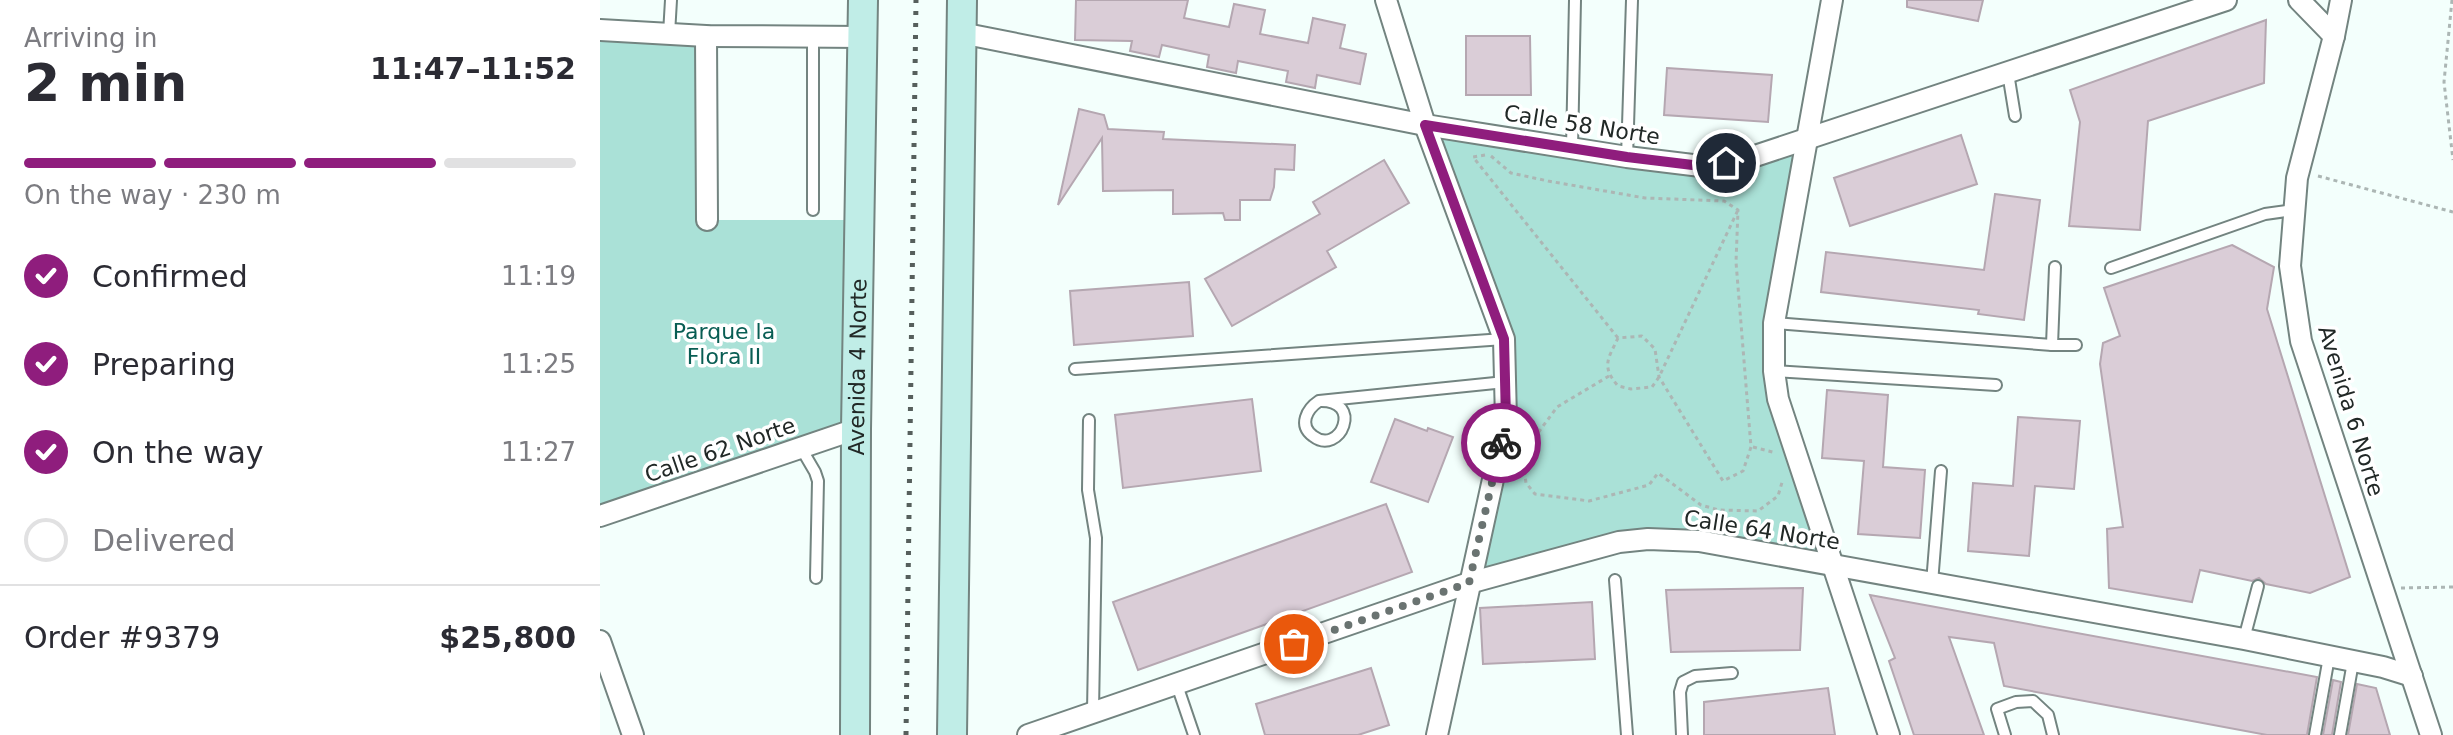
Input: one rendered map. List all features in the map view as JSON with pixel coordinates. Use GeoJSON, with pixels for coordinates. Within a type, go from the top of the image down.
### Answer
{"type":"FeatureCollection","features":[{"type":"Feature","properties":{"kind":"main road","name":"Avenida 4 Norte"},"geometry":{"type":"LineString","coordinates":[[855,735],[863,0]]}},
{"type":"Feature","properties":{"kind":"main road"},"geometry":{"type":"LineString","coordinates":[[952,735],[962,0]]}},
{"type":"Feature","properties":{"kind":"street"},"geometry":{"type":"LineString","coordinates":[[1386,0],[1425,125],[1504,339],[1506,420],[1437,735]]}},
{"type":"Feature","properties":{"kind":"street"},"geometry":{"type":"LineString","coordinates":[[1832,0],[1774,323],[1774,371],[1778,399],[1889,735]]}},
{"type":"Feature","properties":{"kind":"street","name":"Calle 58 Norte"},"geometry":{"type":"LineString","coordinates":[[961,33],[1425,125],[1709,167],[1743,160],[2226,0]]}},
{"type":"Feature","properties":{"kind":"street"},"geometry":{"type":"LineString","coordinates":[[2299,0],[2334,36]]}},
{"type":"Feature","properties":{"kind":"street","name":"Avenida 6 Norte"},"geometry":{"type":"LineString","coordinates":[[2341,0],[2297,178],[2290,266],[2301,341],[2431,735]]}},
{"type":"Feature","properties":{"kind":"street"},"geometry":{"type":"LineString","coordinates":[[600,30],[706,36],[863,37]]}},
{"type":"Feature","properties":{"kind":"street"},"geometry":{"type":"LineString","coordinates":[[706,36],[707,220]]}},
{"type":"Feature","properties":{"kind":"street","name":"Calle 62 Norte"},"geometry":{"type":"LineString","coordinates":[[600,516],[856,429]]}},
{"type":"Feature","properties":{"kind":"street","name":"Calle 64 Norte"},"geometry":{"type":"LineString","coordinates":[[1028,735],[1469,583],[1619,542],[1648,539],[1699,541],[1835,565],[2244,639],[2412,676]]}},
{"type":"Feature","properties":{"kind":"street"},"geometry":{"type":"LineString","coordinates":[[600,641],[633,735]]}},
{"type":"Feature","properties":{"kind":"lane"},"geometry":{"type":"LineString","coordinates":[[669,34],[671,0]]}},
{"type":"Feature","properties":{"kind":"lane"},"geometry":{"type":"LineString","coordinates":[[1572,148],[1575,0]]}},
{"type":"Feature","properties":{"kind":"lane"},"geometry":{"type":"LineString","coordinates":[[1627,157],[1632,0]]}},
{"type":"Feature","properties":{"kind":"lane"},"geometry":{"type":"LineString","coordinates":[[813,37],[813,210]]}},
{"type":"Feature","properties":{"kind":"lane"},"geometry":{"type":"LineString","coordinates":[[2008,73],[2015,116]]}},
{"type":"Feature","properties":{"kind":"lane"},"geometry":{"type":"LineString","coordinates":[[2111,268],[2265,214],[2294,210]]}},
{"type":"Feature","properties":{"kind":"lane"},"geometry":{"type":"LineString","coordinates":[[2052,345],[2055,267]]}},
{"type":"Feature","properties":{"kind":"lane"},"geometry":{"type":"LineString","coordinates":[[1774,323],[2076,345]]}},
{"type":"Feature","properties":{"kind":"lane"},"geometry":{"type":"LineString","coordinates":[[1075,369],[1504,339]]}},
{"type":"Feature","properties":{"kind":"lane"},"geometry":{"type":"LineString","coordinates":[[1774,371],[1996,385]]}},
{"type":"Feature","properties":{"kind":"lane"},"geometry":{"type":"LineString","coordinates":[[1319,401],[1330,400],[1339,405],[1344,414],[1345,425],[1340,434],[1331,439],[1320,440],[1311,435],[1305,426],[1305,415],[1310,406],[1319,401],[1505,382]]}},
{"type":"Feature","properties":{"kind":"lane"},"geometry":{"type":"LineString","coordinates":[[1089,420],[1088,490],[1096,538],[1093,711]]}},
{"type":"Feature","properties":{"kind":"lane"},"geometry":{"type":"LineString","coordinates":[[801,448],[818,481],[816,578]]}},
{"type":"Feature","properties":{"kind":"lane"},"geometry":{"type":"LineString","coordinates":[[1932,583],[1941,471]]}},
{"type":"Feature","properties":{"kind":"lane"},"geometry":{"type":"LineString","coordinates":[[1615,580],[1627,735]]}},
{"type":"Feature","properties":{"kind":"lane"},"geometry":{"type":"LineString","coordinates":[[2244,639],[2258,586]]}},
{"type":"Feature","properties":{"kind":"lane"},"geometry":{"type":"LineString","coordinates":[[2315,735],[2329,657]]}},
{"type":"Feature","properties":{"kind":"lane"},"geometry":{"type":"LineString","coordinates":[[2340,735],[2353,662]]}},
{"type":"Feature","properties":{"kind":"lane"},"geometry":{"type":"LineString","coordinates":[[1682,735],[1680,692],[1683,682],[1695,676],[1732,673]]}},
{"type":"Feature","properties":{"kind":"lane"},"geometry":{"type":"LineString","coordinates":[[1177,685],[1194,735]]}},
{"type":"Feature","properties":{"kind":"lane"},"geometry":{"type":"LineString","coordinates":[[2005,735],[1997,709],[2016,702],[2033,701],[2048,715],[2053,735]]}},
{"type":"Feature","properties":{"kind":"path"},"geometry":{"type":"LineString","coordinates":[[2452,0],[2444,82],[2453,160]]}},
{"type":"Feature","properties":{"kind":"path"},"geometry":{"type":"LineString","coordinates":[[1618,338],[1473,157],[1488,154],[1511,173],[1548,181],[1645,198],[1724,201],[1738,210]]}},
{"type":"Feature","properties":{"kind":"path"},"geometry":{"type":"LineString","coordinates":[[2312,174],[2453,212]]}},
{"type":"Feature","properties":{"kind":"path"},"geometry":{"type":"LineString","coordinates":[[1618,338],[1607,360],[1609,376],[1618,386],[1631,389],[1652,387],[1738,210]]}},
{"type":"Feature","properties":{"kind":"path"},"geometry":{"type":"LineString","coordinates":[[1618,338],[1642,336],[1655,349],[1659,377],[1723,481],[1743,471],[1751,447],[1736,262],[1738,210]]}},
{"type":"Feature","properties":{"kind":"path"},"geometry":{"type":"LineString","coordinates":[[1609,376],[1557,407],[1522,455],[1526,483],[1535,494],[1589,501],[1649,485],[1658,473],[1701,505],[1719,510],[1758,511],[1778,496],[1783,477]]}},
{"type":"Feature","properties":{"kind":"path"},"geometry":{"type":"LineString","coordinates":[[1751,447],[1777,453],[1780,465]]}},
{"type":"Feature","properties":{"kind":"path"},"geometry":{"type":"LineString","coordinates":[[2397,588],[2453,587]]}},
{"type":"Feature","properties":{"kind":"green space","name":"Parque la Flora II"},"geometry":{"type":"Polygon","coordinates":[[[600,30],[706,36],[707,220],[860,220],[856,429],[600,516],[600,30]]]}},
{"type":"Feature","properties":{"kind":"green space"},"geometry":{"type":"Polygon","coordinates":[[[1425,125],[1709,167],[1806,139],[1774,371],[1835,565],[1648,539],[1469,583],[1506,420],[1504,339],[1425,125]]]}},
{"type":"Feature","properties":{"kind":"building"},"geometry":{"type":"Polygon","coordinates":[[[1076,0],[1188,0],[1184,18],[1229,27],[1234,4],[1265,10],[1260,34],[1308,43],[1313,18],[1345,25],[1340,48],[1366,54],[1360,84],[1317,75],[1315,88],[1286,82],[1288,71],[1238,61],[1236,73],[1207,67],[1209,55],[1162,45],[1159,57],[1130,51],[1132,41],[1075,40],[1076,0]]]}},
{"type":"Feature","properties":{"kind":"building"},"geometry":{"type":"Polygon","coordinates":[[[1907,0],[1983,0],[1978,21],[1907,7],[1907,0]]]}},
{"type":"Feature","properties":{"kind":"building"},"geometry":{"type":"Polygon","coordinates":[[[2266,20],[2264,83],[2148,121],[2140,230],[2069,226],[2080,122],[2070,90],[2266,20]]]}},
{"type":"Feature","properties":{"kind":"building"},"geometry":{"type":"Polygon","coordinates":[[[1466,36],[1530,36],[1531,95],[1466,95],[1466,36]]]}},
{"type":"Feature","properties":{"kind":"building"},"geometry":{"type":"Polygon","coordinates":[[[1667,68],[1772,75],[1768,122],[1664,115],[1667,68]]]}},
{"type":"Feature","properties":{"kind":"building"},"geometry":{"type":"Polygon","coordinates":[[[1079,109],[1104,115],[1108,129],[1164,132],[1163,139],[1295,145],[1294,170],[1275,169],[1270,200],[1240,200],[1240,220],[1225,220],[1223,213],[1173,214],[1173,190],[1103,191],[1102,138],[1058,205],[1079,109]]]}},
{"type":"Feature","properties":{"kind":"building"},"geometry":{"type":"Polygon","coordinates":[[[1961,135],[1977,184],[1850,226],[1834,178],[1961,135]]]}},
{"type":"Feature","properties":{"kind":"building"},"geometry":{"type":"Polygon","coordinates":[[[1384,160],[1409,203],[1327,251],[1336,267],[1232,326],[1205,279],[1320,214],[1313,202],[1384,160]]]}},
{"type":"Feature","properties":{"kind":"building"},"geometry":{"type":"Polygon","coordinates":[[[1995,194],[2040,200],[2024,320],[1978,314],[1979,310],[1821,292],[1826,252],[1984,270],[1995,194]]]}},
{"type":"Feature","properties":{"kind":"building"},"geometry":{"type":"Polygon","coordinates":[[[2232,245],[2274,267],[2267,309],[2350,577],[2310,593],[2266,584],[2259,578],[2252,581],[2200,570],[2192,602],[2109,588],[2107,529],[2123,527],[2100,364],[2103,343],[2120,336],[2104,288],[2232,245]]]}},
{"type":"Feature","properties":{"kind":"building"},"geometry":{"type":"Polygon","coordinates":[[[1189,282],[1193,336],[1074,345],[1070,291],[1189,282]]]}},
{"type":"Feature","properties":{"kind":"building"},"geometry":{"type":"Polygon","coordinates":[[[1827,390],[1888,395],[1883,467],[1925,470],[1920,538],[1858,534],[1864,461],[1822,458],[1827,390]]]}},
{"type":"Feature","properties":{"kind":"building"},"geometry":{"type":"Polygon","coordinates":[[[1252,399],[1261,471],[1123,488],[1115,415],[1252,399]]]}},
{"type":"Feature","properties":{"kind":"building"},"geometry":{"type":"Polygon","coordinates":[[[2018,417],[2080,421],[2074,489],[2035,486],[2029,556],[1968,551],[1973,483],[2013,486],[2018,417]]]}},
{"type":"Feature","properties":{"kind":"building"},"geometry":{"type":"Polygon","coordinates":[[[1395,419],[1453,437],[1428,502],[1371,482],[1395,419]]]}},
{"type":"Feature","properties":{"kind":"building"},"geometry":{"type":"Polygon","coordinates":[[[1386,504],[1412,572],[1138,670],[1113,602],[1386,504]]]}},
{"type":"Feature","properties":{"kind":"building"},"geometry":{"type":"Polygon","coordinates":[[[1803,588],[1800,650],[1671,652],[1666,590],[1803,588]]]}},
{"type":"Feature","properties":{"kind":"building"},"geometry":{"type":"Polygon","coordinates":[[[1870,595],[2317,677],[2307,735],[2267,735],[2004,686],[1994,643],[1949,637],[1984,735],[1914,735],[1889,661],[1895,658],[1870,595]]]}},
{"type":"Feature","properties":{"kind":"building"},"geometry":{"type":"Polygon","coordinates":[[[1592,602],[1595,659],[1483,664],[1480,608],[1592,602]]]}},
{"type":"Feature","properties":{"kind":"building"},"geometry":{"type":"Polygon","coordinates":[[[1371,668],[1389,725],[1358,735],[1265,735],[1256,704],[1371,668]]]}},
{"type":"Feature","properties":{"kind":"building"},"geometry":{"type":"Polygon","coordinates":[[[2333,680],[2341,682],[2332,735],[2323,735],[2333,680]]]}},
{"type":"Feature","properties":{"kind":"building"},"geometry":{"type":"Polygon","coordinates":[[[2357,684],[2376,688],[2390,735],[2348,735],[2357,684]]]}},
{"type":"Feature","properties":{"kind":"building"},"geometry":{"type":"Polygon","coordinates":[[[1828,688],[1835,735],[1704,735],[1704,702],[1828,688]]]}},
{"type":"Feature","properties":{"kind":"railway"},"geometry":{"type":"LineString","coordinates":[[906,735],[916,0]]}},
{"type":"Feature","properties":{"kind":"way so far"},"geometry":{"type":"LineString","coordinates":[[1294,644],[1469,583],[1501,443]]}},
{"type":"Feature","properties":{"kind":"route"},"geometry":{"type":"LineString","coordinates":[[1501,443],[1506,420],[1504,339],[1425,125],[1627,157],[1709,167],[1726,163]]}}]}
